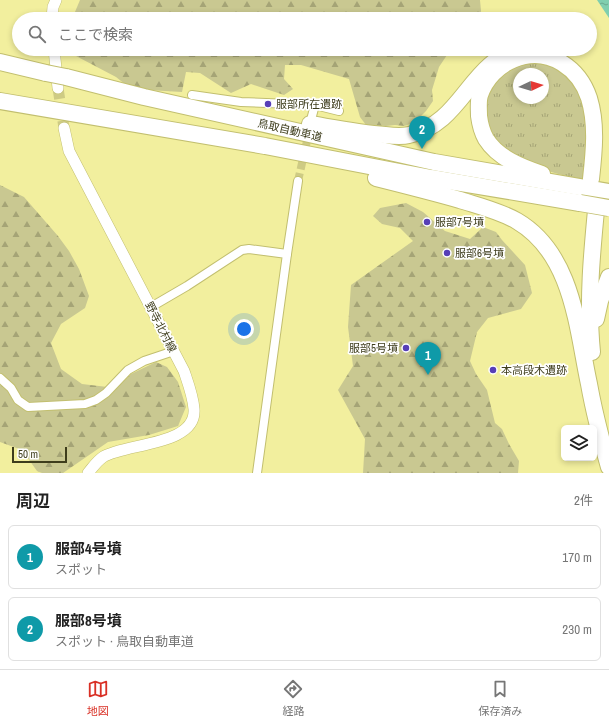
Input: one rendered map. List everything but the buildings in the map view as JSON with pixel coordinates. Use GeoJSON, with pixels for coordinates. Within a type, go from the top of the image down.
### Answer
{"type":"FeatureCollection","features":[{"type":"Feature","properties":{"kind":"highway"},"geometry":{"type":"LineString","coordinates":[[144,97],[373,134],[407,136],[425,130],[448,115],[478,76],[489,65],[503,56]]}},
{"type":"Feature","properties":{"kind":"highway"},"geometry":{"type":"LineString","coordinates":[[529,56],[505,63],[493,73],[486,83],[480,96],[478,107],[481,126],[486,139],[509,161],[529,170],[596,193]]}},
{"type":"Feature","properties":{"kind":"highway"},"geometry":{"type":"LineString","coordinates":[[540,56],[562,63],[576,74],[588,97],[592,114],[596,193],[584,264],[582,345]]}},
{"type":"Feature","properties":{"kind":"highway"},"geometry":{"type":"LineString","coordinates":[[566,56],[581,69],[595,96],[600,116],[602,137],[596,193],[590,285],[590,328],[595,384],[609,452]]}},
{"type":"Feature","properties":{"kind":"highway","name":"鳥取自動車道"},"geometry":{"type":"LineString","coordinates":[[0,62],[46,73],[62,82],[144,97],[434,162],[596,193]]}},
{"type":"Feature","properties":{"kind":"highway","name":"鳥取自動車道"},"geometry":{"type":"LineString","coordinates":[[0,101],[265,146],[431,178],[596,193]]}},
{"type":"Feature","properties":{"kind":"highway"},"geometry":{"type":"LineString","coordinates":[[265,146],[291,159],[359,173],[479,206],[516,221],[528,229],[542,242],[564,276],[582,345],[588,384],[601,440],[609,466]]}},
{"type":"Feature","properties":{"kind":"highway"},"geometry":{"type":"LineString","coordinates":[[595,384],[596,322],[600,301],[609,277]]}},
{"type":"Feature","properties":{"kind":"street"},"geometry":{"type":"LineString","coordinates":[[53,12],[56,0]]}},
{"type":"Feature","properties":{"kind":"street"},"geometry":{"type":"LineString","coordinates":[[56,56],[62,82]]}},
{"type":"Feature","properties":{"kind":"street"},"geometry":{"type":"LineString","coordinates":[[192,95],[241,102],[315,105],[339,111]]}},
{"type":"Feature","properties":{"kind":"street"},"geometry":{"type":"LineString","coordinates":[[312,116],[315,105]]}},
{"type":"Feature","properties":{"kind":"street","name":"野寺北村線"},"geometry":{"type":"LineString","coordinates":[[64,128],[69,152],[184,371],[192,394],[194,410],[193,420],[187,428],[173,437],[116,452],[103,457],[88,473]]}},
{"type":"Feature","properties":{"kind":"street"},"geometry":{"type":"LineString","coordinates":[[257,473],[286,254],[298,180]]}},
{"type":"Feature","properties":{"kind":"street"},"geometry":{"type":"LineString","coordinates":[[151,307],[187,286],[242,250],[249,249],[286,254]]}},
{"type":"Feature","properties":{"kind":"street"},"geometry":{"type":"LineString","coordinates":[[0,378],[10,388],[18,400],[28,407],[85,404],[96,400],[106,393],[128,370],[144,360],[174,352]]}},
{"type":"Feature","properties":{"kind":"green space"},"geometry":{"type":"Polygon","coordinates":[[[80,0],[480,0],[481,11],[481,12],[75,12],[80,0]]]}},
{"type":"Feature","properties":{"kind":"green space"},"geometry":{"type":"Polygon","coordinates":[[[76,56],[446,56],[439,67],[432,90],[433,101],[417,120],[404,126],[366,125],[360,117],[349,79],[301,65],[285,65],[284,79],[293,89],[284,95],[251,84],[231,93],[200,73],[186,72],[182,92],[131,89],[116,77],[76,56]]]}},
{"type":"Feature","properties":{"kind":"green space"},"geometry":{"type":"Polygon","coordinates":[[[527,61],[553,64],[574,81],[588,110],[588,180],[549,172],[523,162],[500,148],[492,139],[483,103],[499,73],[527,61]]]}},
{"type":"Feature","properties":{"kind":"green space"},"geometry":{"type":"Polygon","coordinates":[[[0,185],[24,197],[58,236],[69,251],[79,269],[89,296],[85,308],[61,324],[51,343],[61,369],[82,384],[116,388],[131,374],[156,362],[167,367],[178,382],[186,407],[178,426],[149,435],[108,442],[63,473],[42,473],[37,471],[22,450],[0,442],[0,185]]]}},
{"type":"Feature","properties":{"kind":"green space"},"geometry":{"type":"Polygon","coordinates":[[[406,203],[423,212],[445,231],[470,239],[483,227],[496,232],[525,265],[532,293],[521,309],[488,318],[477,332],[470,361],[476,374],[487,390],[495,423],[502,429],[519,461],[518,473],[363,473],[365,439],[338,390],[353,366],[348,327],[351,285],[413,241],[400,228],[382,224],[373,216],[380,208],[406,203]]]}},
{"type":"Feature","properties":{"kind":"water"},"geometry":{"type":"Polygon","coordinates":[[[597,0],[609,0],[609,18],[597,0]]]}},
{"type":"Feature","properties":{"kind":"tunnel"},"geometry":{"type":"LineString","coordinates":[[58,88],[64,128]]}},
{"type":"Feature","properties":{"kind":"tunnel"},"geometry":{"type":"LineString","coordinates":[[298,181],[309,132]]}},
{"type":"Feature","properties":{"kind":"place","name":"服部所在遺跡"},"geometry":{"type":"Point","coordinates":[268,104]}},
{"type":"Feature","properties":{"kind":"place","name":"服部8号墳"},"geometry":{"type":"Point","coordinates":[422,149]}},
{"type":"Feature","properties":{"kind":"place","name":"服部7号墳"},"geometry":{"type":"Point","coordinates":[427,222]}},
{"type":"Feature","properties":{"kind":"place","name":"服部6号墳"},"geometry":{"type":"Point","coordinates":[447,253]}},
{"type":"Feature","properties":{"kind":"place","name":"服部5号墳"},"geometry":{"type":"Point","coordinates":[406,348]}},
{"type":"Feature","properties":{"kind":"place","name":"本高段木遺跡"},"geometry":{"type":"Point","coordinates":[493,370]}},
{"type":"Feature","properties":{"kind":"place","name":"服部4号墳"},"geometry":{"type":"Point","coordinates":[428,375]}}]}
